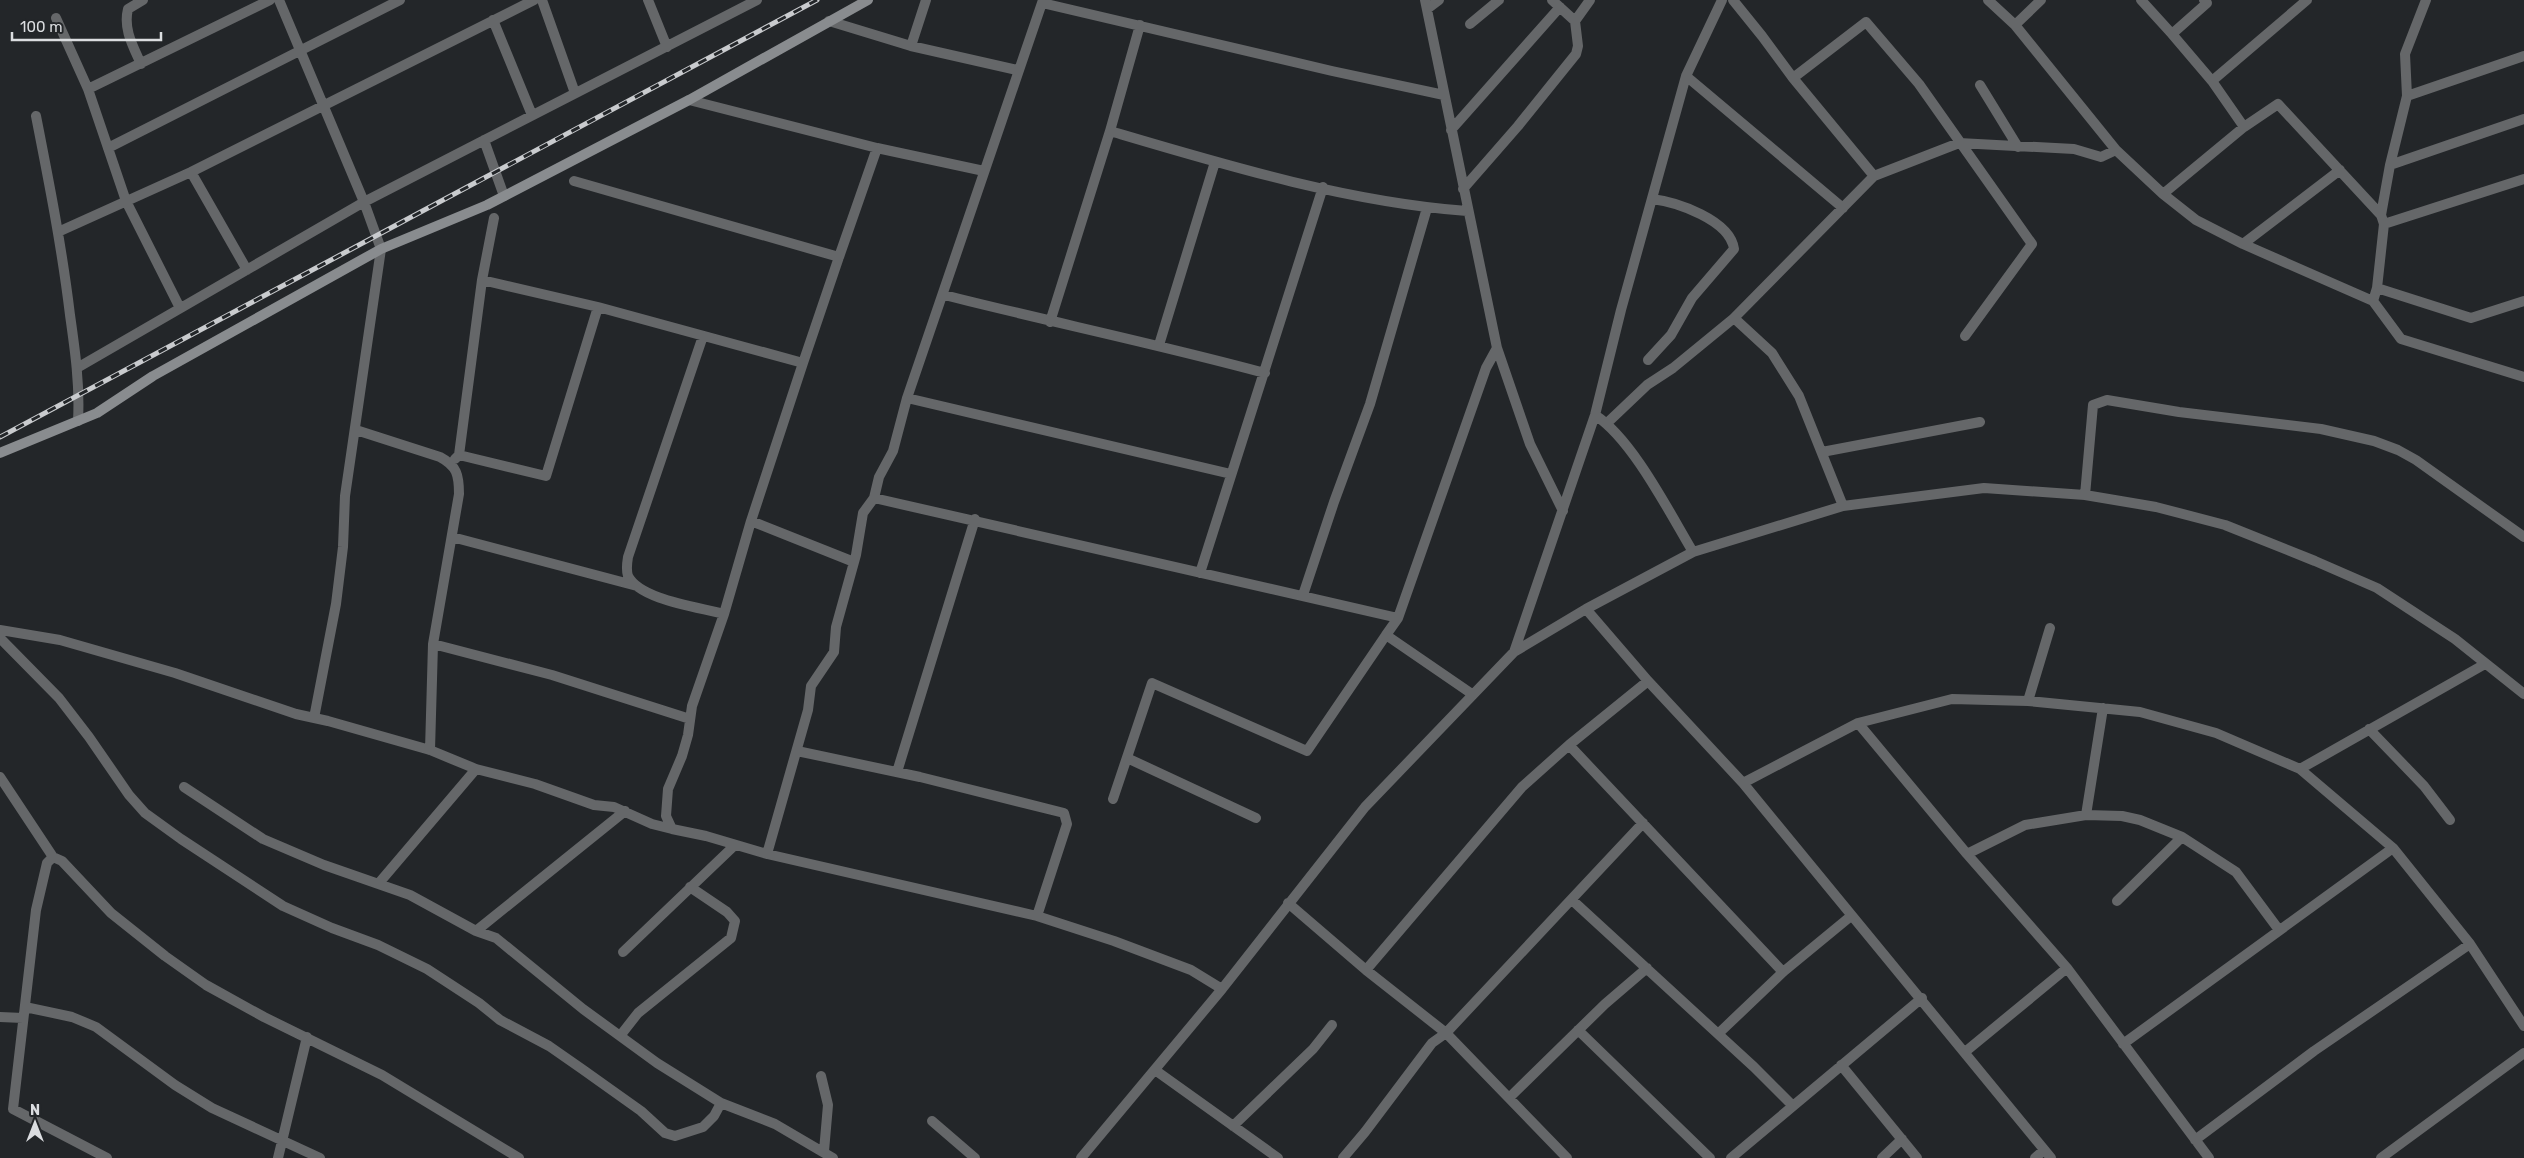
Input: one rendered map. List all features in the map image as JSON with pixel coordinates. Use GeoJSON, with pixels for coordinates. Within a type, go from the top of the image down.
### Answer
{"type":"FeatureCollection","features":[{"type":"Feature","properties":{"kind":"main road"},"geometry":{"type":"LineString","coordinates":[[0,452],[97,413],[153,376],[381,249],[504,196],[689,100],[868,0]]}},
{"type":"Feature","properties":{"kind":"street"},"geometry":{"type":"LineString","coordinates":[[141,64],[126,28],[126,17],[128,9],[143,0]]}},
{"type":"Feature","properties":{"kind":"street"},"geometry":{"type":"LineString","coordinates":[[88,89],[270,0]]}},
{"type":"Feature","properties":{"kind":"street"},"geometry":{"type":"LineString","coordinates":[[279,0],[364,202],[381,249],[345,496],[344,547],[336,604],[314,718]]}},
{"type":"Feature","properties":{"kind":"street"},"geometry":{"type":"LineString","coordinates":[[108,148],[400,0]]}},
{"type":"Feature","properties":{"kind":"street"},"geometry":{"type":"LineString","coordinates":[[58,232],[191,172],[534,0]]}},
{"type":"Feature","properties":{"kind":"street"},"geometry":{"type":"LineString","coordinates":[[542,0],[575,93]]}},
{"type":"Feature","properties":{"kind":"street"},"geometry":{"type":"LineString","coordinates":[[648,0],[667,47]]}},
{"type":"Feature","properties":{"kind":"street"},"geometry":{"type":"LineString","coordinates":[[910,46],[926,0]]}},
{"type":"Feature","properties":{"kind":"street"},"geometry":{"type":"LineString","coordinates":[[1439,0],[1426,4],[1467,211],[1497,348],[1530,444],[1563,511]]}},
{"type":"Feature","properties":{"kind":"street"},"geometry":{"type":"LineString","coordinates":[[1470,24],[1499,0]]}},
{"type":"Feature","properties":{"kind":"street"},"geometry":{"type":"LineString","coordinates":[[1575,21],[1590,0]]}},
{"type":"Feature","properties":{"kind":"street"},"geometry":{"type":"LineString","coordinates":[[1514,652],[1595,415],[1686,76],[1722,0]]}},
{"type":"Feature","properties":{"kind":"street"},"geometry":{"type":"LineString","coordinates":[[1732,0],[1793,78],[1874,176]]}},
{"type":"Feature","properties":{"kind":"street"},"geometry":{"type":"LineString","coordinates":[[1988,0],[2015,25],[2116,150],[2163,194],[2196,220],[2243,244],[2372,301],[2401,339],[2524,378]]}},
{"type":"Feature","properties":{"kind":"street"},"geometry":{"type":"LineString","coordinates":[[2015,25],[2041,0]]}},
{"type":"Feature","properties":{"kind":"street"},"geometry":{"type":"LineString","coordinates":[[2141,0],[2212,81],[2244,127]]}},
{"type":"Feature","properties":{"kind":"street"},"geometry":{"type":"LineString","coordinates":[[2172,34],[2207,4],[2204,0]]}},
{"type":"Feature","properties":{"kind":"street"},"geometry":{"type":"LineString","coordinates":[[2212,81],[2307,0]]}},
{"type":"Feature","properties":{"kind":"street"},"geometry":{"type":"LineString","coordinates":[[77,368],[364,202],[755,1]]}},
{"type":"Feature","properties":{"kind":"street"},"geometry":{"type":"LineString","coordinates":[[2372,301],[2377,288],[2390,165],[2407,96],[2405,54],[2429,1]]}},
{"type":"Feature","properties":{"kind":"street"},"geometry":{"type":"LineString","coordinates":[[767,854],[808,710],[811,686],[834,652],[836,627],[854,562],[863,513],[874,498],[879,477],[893,451],[907,398],[944,295],[1017,70],[1042,2],[1332,72],[1444,95]]}},
{"type":"Feature","properties":{"kind":"street"},"geometry":{"type":"LineString","coordinates":[[1451,130],[1556,4],[1575,21],[1578,46],[1576,54],[1518,126],[1463,189]]}},
{"type":"Feature","properties":{"kind":"street"},"geometry":{"type":"LineString","coordinates":[[56,18],[88,89],[126,201],[180,308]]}},
{"type":"Feature","properties":{"kind":"street"},"geometry":{"type":"LineString","coordinates":[[493,20],[532,115]]}},
{"type":"Feature","properties":{"kind":"street"},"geometry":{"type":"LineString","coordinates":[[829,22],[910,46],[1017,70]]}},
{"type":"Feature","properties":{"kind":"street"},"geometry":{"type":"LineString","coordinates":[[1793,78],[1866,22],[1919,84],[2032,244],[1965,336]]}},
{"type":"Feature","properties":{"kind":"street"},"geometry":{"type":"LineString","coordinates":[[1050,322],[1110,131],[1140,25]]}},
{"type":"Feature","properties":{"kind":"street"},"geometry":{"type":"LineString","coordinates":[[2407,96],[2524,56]]}},
{"type":"Feature","properties":{"kind":"street"},"geometry":{"type":"LineString","coordinates":[[1686,76],[1843,208]]}},
{"type":"Feature","properties":{"kind":"street"},"geometry":{"type":"LineString","coordinates":[[1980,86],[2018,147]]}},
{"type":"Feature","properties":{"kind":"street"},"geometry":{"type":"LineString","coordinates":[[689,100],[877,148],[984,171]]}},
{"type":"Feature","properties":{"kind":"street"},"geometry":{"type":"LineString","coordinates":[[2163,194],[2244,127],[2278,104],[2340,170],[2383,220]]}},
{"type":"Feature","properties":{"kind":"street"},"geometry":{"type":"LineString","coordinates":[[36,116],[58,232],[77,368],[79,394],[78,421]]}},
{"type":"Feature","properties":{"kind":"street"},"geometry":{"type":"LineString","coordinates":[[2390,165],[2524,118]]}},
{"type":"Feature","properties":{"kind":"street"},"geometry":{"type":"LineString","coordinates":[[1110,131],[1215,162],[1323,187],[1426,208],[1467,211]]}},
{"type":"Feature","properties":{"kind":"street"},"geometry":{"type":"LineString","coordinates":[[484,140],[504,196]]}},
{"type":"Feature","properties":{"kind":"street"},"geometry":{"type":"LineString","coordinates":[[1607,423],[1647,385],[1673,368],[1734,318],[1874,176],[1959,143],[2074,148],[2101,157],[2116,150]]}},
{"type":"Feature","properties":{"kind":"street"},"geometry":{"type":"LineString","coordinates":[[672,829],[666,816],[668,789],[682,756],[692,706],[724,614],[751,521],[803,363],[877,148]]}},
{"type":"Feature","properties":{"kind":"street"},"geometry":{"type":"LineString","coordinates":[[1159,345],[1215,162]]}},
{"type":"Feature","properties":{"kind":"street"},"geometry":{"type":"LineString","coordinates":[[2243,244],[2340,170]]}},
{"type":"Feature","properties":{"kind":"street"},"geometry":{"type":"LineString","coordinates":[[191,172],[247,270]]}},
{"type":"Feature","properties":{"kind":"street"},"geometry":{"type":"LineString","coordinates":[[2383,220],[2524,179]]}},
{"type":"Feature","properties":{"kind":"street"},"geometry":{"type":"LineString","coordinates":[[574,181],[839,258]]}},
{"type":"Feature","properties":{"kind":"street"},"geometry":{"type":"LineString","coordinates":[[1200,574],[1323,187]]}},
{"type":"Feature","properties":{"kind":"street"},"geometry":{"type":"LineString","coordinates":[[1648,360],[1656,348],[1671,334],[1692,298],[1734,249],[1729,236],[1698,211],[1668,200],[1652,198]]}},
{"type":"Feature","properties":{"kind":"street"},"geometry":{"type":"LineString","coordinates":[[1304,595],[1334,502],[1370,404],[1426,208]]}},
{"type":"Feature","properties":{"kind":"street"},"geometry":{"type":"LineString","coordinates":[[430,750],[434,644],[452,537],[459,480],[455,459],[482,280],[494,218]]}},
{"type":"Feature","properties":{"kind":"street"},"geometry":{"type":"LineString","coordinates":[[482,280],[598,308],[803,363]]}},
{"type":"Feature","properties":{"kind":"street"},"geometry":{"type":"LineString","coordinates":[[2377,288],[2472,318],[2524,301]]}},
{"type":"Feature","properties":{"kind":"street"},"geometry":{"type":"LineString","coordinates":[[944,295],[1050,322],[1159,345],[1265,373]]}},
{"type":"Feature","properties":{"kind":"street"},"geometry":{"type":"LineString","coordinates":[[356,430],[455,459],[546,476],[598,308]]}},
{"type":"Feature","properties":{"kind":"street"},"geometry":{"type":"LineString","coordinates":[[1734,318],[1772,354],[1799,396],[1844,506]]}},
{"type":"Feature","properties":{"kind":"street"},"geometry":{"type":"LineString","coordinates":[[702,336],[628,557],[628,576],[650,596],[724,614]]}},
{"type":"Feature","properties":{"kind":"street"},"geometry":{"type":"LineString","coordinates":[[1113,798],[1152,683],[1307,751],[1398,618],[1486,368],[1497,348]]}},
{"type":"Feature","properties":{"kind":"street"},"geometry":{"type":"LineString","coordinates":[[907,398],[1231,474]]}},
{"type":"Feature","properties":{"kind":"street"},"geometry":{"type":"LineString","coordinates":[[2085,495],[2092,405],[2108,400],[2178,412],[2321,429],[2374,441],[2398,450],[2416,460],[2501,518],[2524,537]]}},
{"type":"Feature","properties":{"kind":"street"},"geometry":{"type":"LineString","coordinates":[[1595,415],[1607,423],[1639,464],[1693,552]]}},
{"type":"Feature","properties":{"kind":"street"},"geometry":{"type":"LineString","coordinates":[[1822,452],[1980,422]]}},
{"type":"Feature","properties":{"kind":"street"},"geometry":{"type":"LineString","coordinates":[[1081,1158],[1222,989],[1365,807],[1514,652],[1586,609],[1693,552],[1844,506],[1984,488],[2085,495],[2156,507],[2224,525],[2377,588],[2455,639],[2524,694]]}},
{"type":"Feature","properties":{"kind":"street"},"geometry":{"type":"LineString","coordinates":[[874,498],[975,519],[1200,574],[1304,595],[1398,618]]}},
{"type":"Feature","properties":{"kind":"street"},"geometry":{"type":"LineString","coordinates":[[897,772],[975,519]]}},
{"type":"Feature","properties":{"kind":"street"},"geometry":{"type":"LineString","coordinates":[[751,521],[854,562]]}},
{"type":"Feature","properties":{"kind":"street"},"geometry":{"type":"LineString","coordinates":[[452,537],[637,586]]}},
{"type":"Feature","properties":{"kind":"street"},"geometry":{"type":"LineString","coordinates":[[1586,609],[1648,681],[1743,783],[1851,916],[1922,998],[2048,1154],[2035,1158]]}},
{"type":"Feature","properties":{"kind":"street"},"geometry":{"type":"LineString","coordinates":[[2028,701],[2050,628]]}},
{"type":"Feature","properties":{"kind":"street"},"geometry":{"type":"LineString","coordinates":[[0,630],[60,640],[116,656],[314,718],[430,750],[476,769],[535,784],[594,805],[625,811],[652,824],[767,854],[1037,916],[1191,970],[1222,989]]}},
{"type":"Feature","properties":{"kind":"street"},"geometry":{"type":"LineString","coordinates":[[1386,635],[1472,694]]}},
{"type":"Feature","properties":{"kind":"street"},"geometry":{"type":"LineString","coordinates":[[0,638],[59,698],[89,737],[128,795],[145,813],[181,840],[283,906],[332,928],[378,945],[427,969],[479,1003],[500,1020],[549,1046],[582,1068],[641,1111],[665,1133],[675,1136],[703,1127],[714,1116],[721,1103]]}},
{"type":"Feature","properties":{"kind":"street"},"geometry":{"type":"LineString","coordinates":[[434,644],[544,672],[690,718]]}},
{"type":"Feature","properties":{"kind":"street"},"geometry":{"type":"LineString","coordinates":[[2300,769],[2486,664]]}},
{"type":"Feature","properties":{"kind":"street"},"geometry":{"type":"LineString","coordinates":[[1366,970],[1522,787],[1648,681]]}},
{"type":"Feature","properties":{"kind":"street"},"geometry":{"type":"LineString","coordinates":[[1743,783],[1858,723],[1952,699],[2028,701],[2140,712],[2216,733],[2300,769],[2393,848],[2470,944],[2524,1026]]}},
{"type":"Feature","properties":{"kind":"street"},"geometry":{"type":"LineString","coordinates":[[2086,815],[2103,708]]}},
{"type":"Feature","properties":{"kind":"street"},"geometry":{"type":"LineString","coordinates":[[1858,723],[1967,854],[2067,968],[2209,1158]]}},
{"type":"Feature","properties":{"kind":"street"},"geometry":{"type":"LineString","coordinates":[[2369,729],[2424,786],[2450,820]]}},
{"type":"Feature","properties":{"kind":"street"},"geometry":{"type":"LineString","coordinates":[[1570,745],[1784,972]]}},
{"type":"Feature","properties":{"kind":"street"},"geometry":{"type":"LineString","coordinates":[[797,751],[897,772],[1011,801],[1056,809],[1064,813],[1068,824],[1037,916]]}},
{"type":"Feature","properties":{"kind":"street"},"geometry":{"type":"LineString","coordinates":[[1127,758],[1256,818]]}},
{"type":"Feature","properties":{"kind":"street"},"geometry":{"type":"LineString","coordinates":[[378,883],[476,769]]}},
{"type":"Feature","properties":{"kind":"street"},"geometry":{"type":"LineString","coordinates":[[0,776],[52,858],[62,861],[111,913],[165,956],[231,1000],[382,1075],[519,1158]]}},
{"type":"Feature","properties":{"kind":"street"},"geometry":{"type":"LineString","coordinates":[[184,787],[264,839],[324,865],[410,895],[476,931],[496,938],[511,949],[541,977],[657,1063],[721,1103],[775,1124],[833,1158]]}},
{"type":"Feature","properties":{"kind":"street"},"geometry":{"type":"LineString","coordinates":[[476,931],[625,811]]}},
{"type":"Feature","properties":{"kind":"street"},"geometry":{"type":"LineString","coordinates":[[1967,854],[2024,825],[2086,815],[2122,816],[2140,820],[2182,837],[2236,872],[2279,930]]}},
{"type":"Feature","properties":{"kind":"street"},"geometry":{"type":"LineString","coordinates":[[1343,1158],[1432,1043],[1446,1033],[1644,823]]}},
{"type":"Feature","properties":{"kind":"street"},"geometry":{"type":"LineString","coordinates":[[2117,901],[2182,837]]}},
{"type":"Feature","properties":{"kind":"street"},"geometry":{"type":"LineString","coordinates":[[623,952],[735,845]]}},
{"type":"Feature","properties":{"kind":"street"},"geometry":{"type":"LineString","coordinates":[[2123,1044],[2393,848]]}},
{"type":"Feature","properties":{"kind":"street"},"geometry":{"type":"LineString","coordinates":[[52,858],[47,863],[36,910],[13,1109],[108,1158]]}},
{"type":"Feature","properties":{"kind":"street"},"geometry":{"type":"LineString","coordinates":[[620,1036],[638,1013],[731,938],[734,933],[735,921],[727,912],[690,887]]}},
{"type":"Feature","properties":{"kind":"street"},"geometry":{"type":"LineString","coordinates":[[1572,900],[1792,1105]]}},
{"type":"Feature","properties":{"kind":"street"},"geometry":{"type":"LineString","coordinates":[[1288,903],[1366,970],[1446,1033],[1568,1158]]}},
{"type":"Feature","properties":{"kind":"street"},"geometry":{"type":"LineString","coordinates":[[1718,1034],[1784,972],[1851,916]]}},
{"type":"Feature","properties":{"kind":"street"},"geometry":{"type":"LineString","coordinates":[[2195,1140],[2314,1051],[2470,944]]}},
{"type":"Feature","properties":{"kind":"street"},"geometry":{"type":"LineString","coordinates":[[1510,1097],[1578,1030],[1647,968]]}},
{"type":"Feature","properties":{"kind":"street"},"geometry":{"type":"LineString","coordinates":[[1965,1052],[2067,968]]}},
{"type":"Feature","properties":{"kind":"street"},"geometry":{"type":"LineString","coordinates":[[1731,1158],[1922,998]]}},
{"type":"Feature","properties":{"kind":"street"},"geometry":{"type":"LineString","coordinates":[[0,1016],[24,1013],[72,1017],[96,1027],[197,1100],[320,1158]]}},
{"type":"Feature","properties":{"kind":"street"},"geometry":{"type":"LineString","coordinates":[[1233,1126],[1313,1049],[1332,1025]]}},
{"type":"Feature","properties":{"kind":"street"},"geometry":{"type":"LineString","coordinates":[[1578,1030],[1710,1158]]}},
{"type":"Feature","properties":{"kind":"street"},"geometry":{"type":"LineString","coordinates":[[278,1158],[307,1038]]}},
{"type":"Feature","properties":{"kind":"street"},"geometry":{"type":"LineString","coordinates":[[2381,1158],[2524,1053]]}},
{"type":"Feature","properties":{"kind":"street"},"geometry":{"type":"LineString","coordinates":[[1841,1065],[1918,1158]]}},
{"type":"Feature","properties":{"kind":"street"},"geometry":{"type":"LineString","coordinates":[[1155,1070],[1278,1158]]}},
{"type":"Feature","properties":{"kind":"street"},"geometry":{"type":"LineString","coordinates":[[821,1076],[828,1105],[824,1151]]}},
{"type":"Feature","properties":{"kind":"street"},"geometry":{"type":"LineString","coordinates":[[932,1122],[975,1158]]}},
{"type":"Feature","properties":{"kind":"street"},"geometry":{"type":"LineString","coordinates":[[1882,1158],[1902,1139]]}},
{"type":"Feature","properties":{"kind":"railway"},"geometry":{"type":"LineString","coordinates":[[0,437],[817,0]]}}]}
